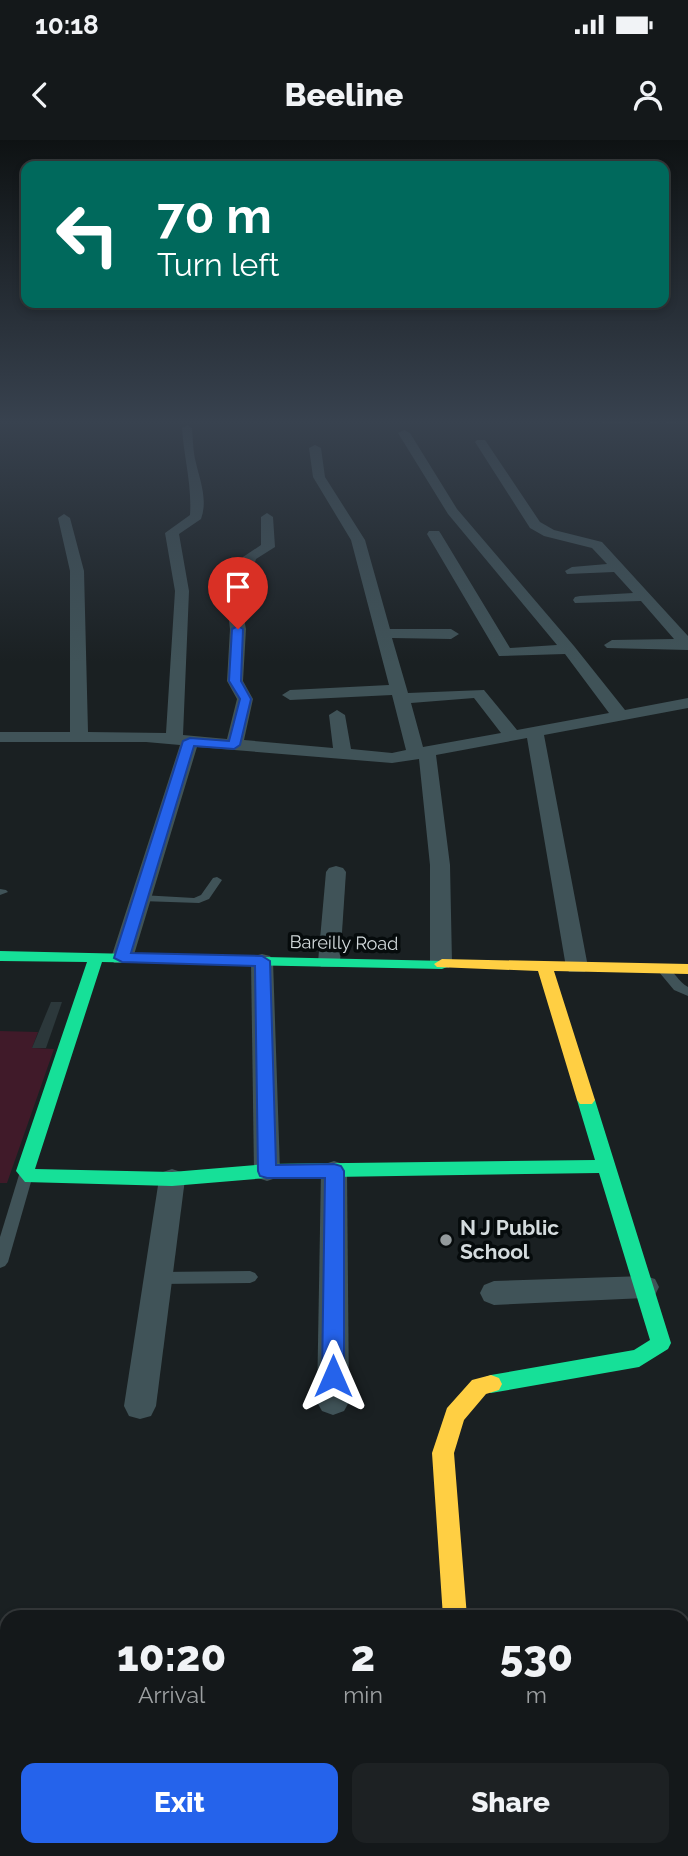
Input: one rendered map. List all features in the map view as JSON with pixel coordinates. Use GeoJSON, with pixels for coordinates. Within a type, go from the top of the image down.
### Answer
{"type":"FeatureCollection","features":[{"type":"Feature","properties":{"kind":"main road","name":"Bareilly Road"},"geometry":{"type":"LineString","coordinates":[[0,956],[688,969]]}},
{"type":"Feature","properties":{"kind":"main road"},"geometry":{"type":"LineString","coordinates":[[96,958],[25,1171],[26,1175],[172,1179],[267,1171],[607,1166]]}},
{"type":"Feature","properties":{"kind":"main road"},"geometry":{"type":"LineString","coordinates":[[454,1610],[443,1452],[455,1415],[480,1387],[639,1358],[661,1343],[544,965]]}},
{"type":"Feature","properties":{"kind":"street"},"geometry":{"type":"LineString","coordinates":[[122,958],[141,898],[182,740],[183,591],[172,533],[196,516],[197,501]]}},
{"type":"Feature","properties":{"kind":"street"},"geometry":{"type":"LineString","coordinates":[[334,501],[358,540],[377,603],[399,695],[421,754],[440,864],[441,963]]}},
{"type":"Feature","properties":{"kind":"street"},"geometry":{"type":"LineString","coordinates":[[445,501],[569,649],[620,715]]}},
{"type":"Feature","properties":{"kind":"street"},"geometry":{"type":"LineString","coordinates":[[519,501],[535,525],[549,533],[595,543],[687,644]]}},
{"type":"Feature","properties":{"kind":"street"},"geometry":{"type":"LineString","coordinates":[[234,745],[245,699],[235,681],[238,629],[234,604],[250,557],[268,547],[267,517]]}},
{"type":"Feature","properties":{"kind":"street"},"geometry":{"type":"LineString","coordinates":[[64,518],[78,571],[79,737]]}},
{"type":"Feature","properties":{"kind":"street"},"geometry":{"type":"LineString","coordinates":[[434,534],[505,653],[569,649]]}},
{"type":"Feature","properties":{"kind":"street"},"geometry":{"type":"LineString","coordinates":[[572,571],[617,568]]}},
{"type":"Feature","properties":{"kind":"street"},"geometry":{"type":"LineString","coordinates":[[580,600],[644,597]]}},
{"type":"Feature","properties":{"kind":"street"},"geometry":{"type":"LineString","coordinates":[[383,633],[451,634]]}},
{"type":"Feature","properties":{"kind":"street"},"geometry":{"type":"LineString","coordinates":[[612,645],[687,644]]}},
{"type":"Feature","properties":{"kind":"street"},"geometry":{"type":"LineString","coordinates":[[290,695],[478,693],[513,736]]}},
{"type":"Feature","properties":{"kind":"street"},"geometry":{"type":"LineString","coordinates":[[0,737],[182,740],[392,758],[688,704]]}},
{"type":"Feature","properties":{"kind":"street"},"geometry":{"type":"LineString","coordinates":[[337,715],[343,753]]}},
{"type":"Feature","properties":{"kind":"street"},"geometry":{"type":"LineString","coordinates":[[535,732],[577,967]]}},
{"type":"Feature","properties":{"kind":"street"},"geometry":{"type":"LineString","coordinates":[[329,962],[336,872]]}},
{"type":"Feature","properties":{"kind":"street"},"geometry":{"type":"LineString","coordinates":[[262,961],[267,1171]]}},
{"type":"Feature","properties":{"kind":"street"},"geometry":{"type":"LineString","coordinates":[[333,1402],[334,1171]]}},
{"type":"Feature","properties":{"kind":"street"},"geometry":{"type":"LineString","coordinates":[[140,1406],[172,1179]]}},
{"type":"Feature","properties":{"kind":"street"},"geometry":{"type":"LineString","coordinates":[[494,1293],[645,1287]]}},
{"type":"Feature","properties":{"kind":"lane"},"geometry":{"type":"LineString","coordinates":[[141,898],[195,901],[205,897],[217,880]]}},
{"type":"Feature","properties":{"kind":"lane"},"geometry":{"type":"LineString","coordinates":[[662,969],[678,987],[688,992]]}},
{"type":"Feature","properties":{"kind":"lane"},"geometry":{"type":"LineString","coordinates":[[0,1262],[26,1175]]}},
{"type":"Feature","properties":{"kind":"lane"},"geometry":{"type":"LineString","coordinates":[[160,1278],[250,1277]]}},
{"type":"Feature","properties":{"kind":"shaded area"},"geometry":{"type":"Polygon","coordinates":[[[0,1031],[38,1032],[32,1048],[54,1049],[7,1183],[0,1183],[0,1031]]]}},
{"type":"Feature","properties":{"kind":"building"},"geometry":{"type":"Polygon","coordinates":[[[51,1002],[62,1002],[46,1048],[32,1048],[51,1002]]]}},
{"type":"Feature","properties":{"kind":"traffic: fast"},"geometry":{"type":"LineString","coordinates":[[0,956],[442,964]]}},
{"type":"Feature","properties":{"kind":"traffic: fast"},"geometry":{"type":"LineString","coordinates":[[96,958],[25,1171],[31,1177],[172,1179],[267,1171],[607,1166]]}},
{"type":"Feature","properties":{"kind":"traffic: fast"},"geometry":{"type":"LineString","coordinates":[[491,1384],[639,1358],[661,1343],[586,1100]]}},
{"type":"Feature","properties":{"kind":"traffic: slow"},"geometry":{"type":"LineString","coordinates":[[442,964],[688,969]]}},
{"type":"Feature","properties":{"kind":"traffic: slow"},"geometry":{"type":"LineString","coordinates":[[544,965],[586,1100]]}},
{"type":"Feature","properties":{"kind":"traffic: slow"},"geometry":{"type":"LineString","coordinates":[[454,1610],[443,1453],[455,1415],[480,1386],[491,1384]]}},
{"type":"Feature","properties":{"kind":"place","name":"N J Public School"},"geometry":{"type":"Point","coordinates":[446,1240]}},
{"type":"Feature","properties":{"kind":"route"},"geometry":{"type":"LineString","coordinates":[[238,629],[235,681],[245,699],[234,745],[190,741],[122,958],[262,961],[267,1171],[334,1171],[333,1376]]}}]}
